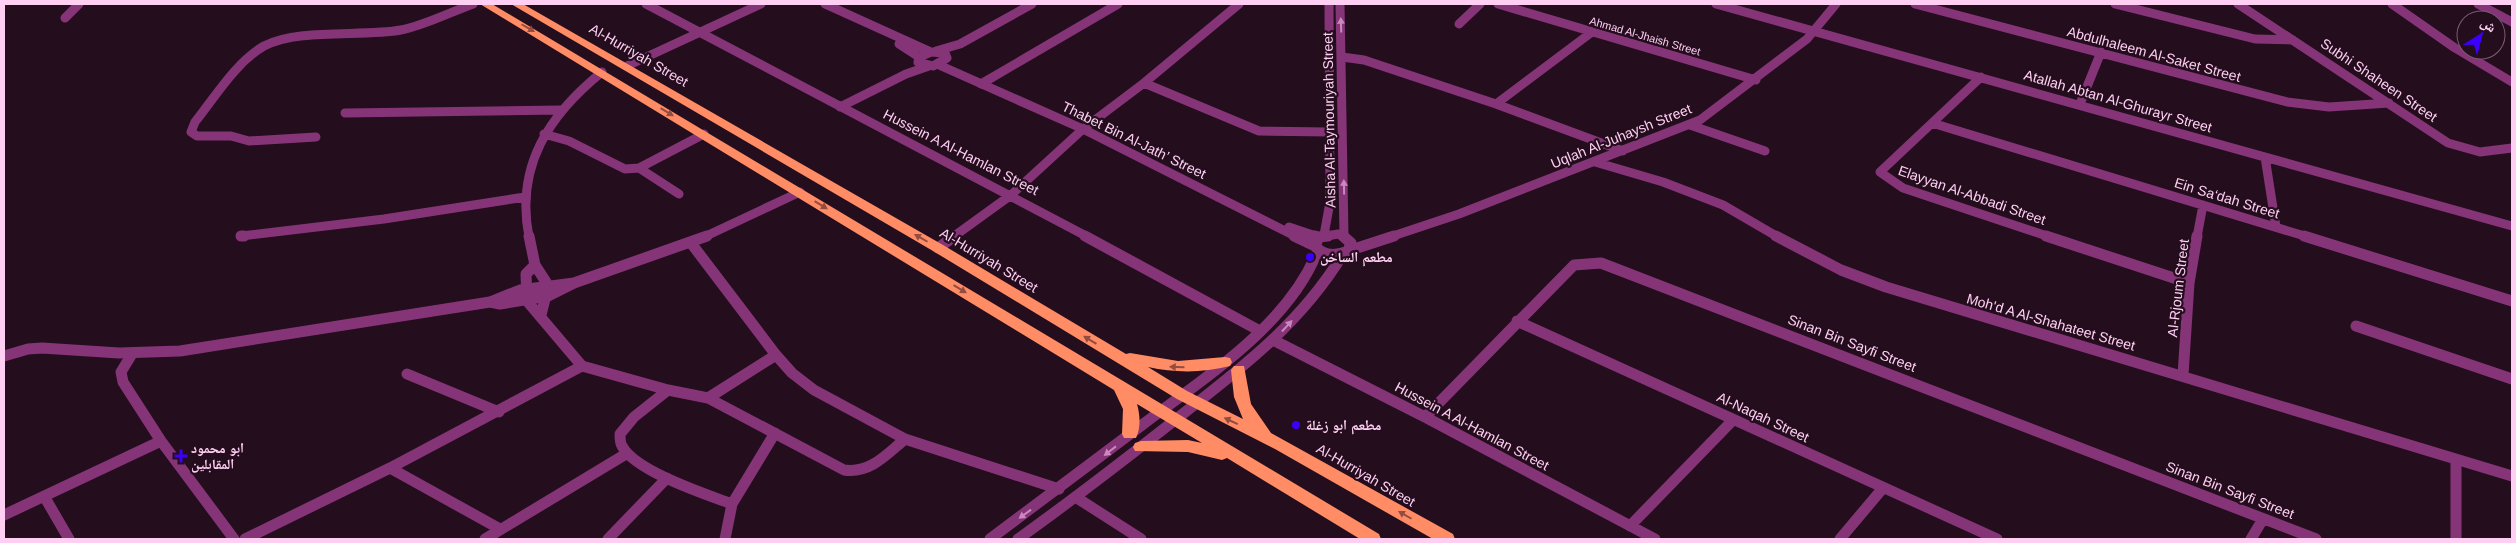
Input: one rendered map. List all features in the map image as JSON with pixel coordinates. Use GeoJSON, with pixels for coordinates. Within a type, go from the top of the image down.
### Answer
{"type":"FeatureCollection","features":[{"type":"Feature","properties":{"kind":"highway"},"geometry":{"type":"LineString","coordinates":[[486,4],[602,72],[1373,539]]}},
{"type":"Feature","properties":{"kind":"highway","name":"Al-Hurriyah Street"},"geometry":{"type":"LineString","coordinates":[[516,4],[627,66],[938,248],[1182,395],[1281,444],[1447,539]]}},
{"type":"Feature","properties":{"kind":"highway"},"geometry":{"type":"LineString","coordinates":[[1112,353],[1149,364],[1175,368],[1203,367],[1225,362]]}},
{"type":"Feature","properties":{"kind":"highway"},"geometry":{"type":"LineString","coordinates":[[1240,370],[1240,394],[1245,410],[1255,424],[1281,444]]}},
{"type":"Feature","properties":{"kind":"highway"},"geometry":{"type":"LineString","coordinates":[[1119,384],[1132,409],[1130,434]]}},
{"type":"Feature","properties":{"kind":"highway"},"geometry":{"type":"LineString","coordinates":[[1142,447],[1188,446],[1241,460]]}},
{"type":"Feature","properties":{"kind":"street"},"geometry":{"type":"LineString","coordinates":[[65,18],[79,4]]}},
{"type":"Feature","properties":{"kind":"street"},"geometry":{"type":"LineString","coordinates":[[316,137],[249,141],[231,136],[197,136],[191,132],[195,122],[246,62],[262,47],[283,39],[299,36],[402,30],[473,4]]}},
{"type":"Feature","properties":{"kind":"street"},"geometry":{"type":"LineString","coordinates":[[627,66],[760,4]]}},
{"type":"Feature","properties":{"kind":"street"},"geometry":{"type":"LineString","coordinates":[[818,4],[881,34],[928,66]]}},
{"type":"Feature","properties":{"kind":"street"},"geometry":{"type":"LineString","coordinates":[[825,4],[934,52]]}},
{"type":"Feature","properties":{"kind":"street"},"geometry":{"type":"LineString","coordinates":[[906,74],[918,59],[960,44],[1032,4]]}},
{"type":"Feature","properties":{"kind":"street"},"geometry":{"type":"LineString","coordinates":[[984,82],[1118,4]]}},
{"type":"Feature","properties":{"kind":"street"},"geometry":{"type":"LineString","coordinates":[[938,248],[1011,195],[1083,129],[1144,83],[1238,4]]}},
{"type":"Feature","properties":{"kind":"street","name":"Aisha Al-Taymouriyah Street"},"geometry":{"type":"LineString","coordinates":[[990,539],[1060,489],[1225,362],[1260,331],[1305,279],[1314,264],[1330,202],[1329,4]]}},
{"type":"Feature","properties":{"kind":"street","name":"Aisha Al-Taymouriyah Street"},"geometry":{"type":"LineString","coordinates":[[1340,4],[1346,238],[1351,243],[1346,252]]}},
{"type":"Feature","properties":{"kind":"street"},"geometry":{"type":"LineString","coordinates":[[1459,24],[1480,4]]}},
{"type":"Feature","properties":{"kind":"street","name":"Ahmad Al-Jhaish Street"},"geometry":{"type":"LineString","coordinates":[[1498,4],[1756,80]]}},
{"type":"Feature","properties":{"kind":"street","name":"Atallah Abtan Al-Ghurayr Street"},"geometry":{"type":"LineString","coordinates":[[1716,4],[2512,226]]}},
{"type":"Feature","properties":{"kind":"street","name":"Uqlah Al-Juhaysh Street"},"geometry":{"type":"LineString","coordinates":[[1346,252],[1459,214],[1690,125],[1712,113],[1756,80],[1814,31],[1836,4]]}},
{"type":"Feature","properties":{"kind":"street","name":"Abdulhaleem Al-Saket Street"},"geometry":{"type":"LineString","coordinates":[[1915,4],[2257,95],[2309,106],[2329,107],[2389,103]]}},
{"type":"Feature","properties":{"kind":"street"},"geometry":{"type":"LineString","coordinates":[[2116,4],[2255,39],[2294,40]]}},
{"type":"Feature","properties":{"kind":"street","name":"Subhi Shaheen Street"},"geometry":{"type":"LineString","coordinates":[[2238,4],[2458,148],[2490,153],[2512,148]]}},
{"type":"Feature","properties":{"kind":"street"},"geometry":{"type":"LineString","coordinates":[[2392,4],[2455,48],[2512,82]]}},
{"type":"Feature","properties":{"kind":"street"},"geometry":{"type":"LineString","coordinates":[[2478,4],[2512,22]]}},
{"type":"Feature","properties":{"kind":"street","name":"Hussein A Al-Hamlan Street"},"geometry":{"type":"LineString","coordinates":[[654,5],[699,33],[1011,195],[1260,331]]}},
{"type":"Feature","properties":{"kind":"street"},"geometry":{"type":"LineString","coordinates":[[1496,104],[1592,32]]}},
{"type":"Feature","properties":{"kind":"street"},"geometry":{"type":"LineString","coordinates":[[840,107],[906,74],[944,60],[960,44]]}},
{"type":"Feature","properties":{"kind":"street","name":"Thabet Bin Al-Jath’ Street"},"geometry":{"type":"LineString","coordinates":[[934,52],[944,60],[995,88],[1083,129],[1260,217],[1319,242]]}},
{"type":"Feature","properties":{"kind":"street"},"geometry":{"type":"LineString","coordinates":[[2080,104],[2101,52]]}},
{"type":"Feature","properties":{"kind":"street"},"geometry":{"type":"LineString","coordinates":[[1342,57],[1364,60],[1496,104],[1623,151]]}},
{"type":"Feature","properties":{"kind":"street"},"geometry":{"type":"LineString","coordinates":[[541,315],[548,296],[547,284],[542,271],[535,265],[524,197],[544,134],[560,110],[580,89],[602,72]]}},
{"type":"Feature","properties":{"kind":"street","name":"Elayyan Al-Abbadi Street"},"geometry":{"type":"LineString","coordinates":[[1981,77],[1881,168],[1880,172],[1886,179],[1912,192],[2189,283]]}},
{"type":"Feature","properties":{"kind":"street"},"geometry":{"type":"LineString","coordinates":[[1144,83],[1253,129],[1272,132],[1330,132]]}},
{"type":"Feature","properties":{"kind":"street"},"geometry":{"type":"LineString","coordinates":[[346,112],[560,110]]}},
{"type":"Feature","properties":{"kind":"street","name":"Ein Sa‘dah Street"},"geometry":{"type":"LineString","coordinates":[[1932,123],[2276,227],[2512,301]]}},
{"type":"Feature","properties":{"kind":"street"},"geometry":{"type":"LineString","coordinates":[[1690,125],[1765,151]]}},
{"type":"Feature","properties":{"kind":"street"},"geometry":{"type":"LineString","coordinates":[[544,134],[570,141],[625,169],[639,168],[704,134]]}},
{"type":"Feature","properties":{"kind":"street"},"geometry":{"type":"LineString","coordinates":[[2265,157],[2276,227]]}},
{"type":"Feature","properties":{"kind":"street","name":"Moh'd A Al-Shahateet Street"},"geometry":{"type":"LineString","coordinates":[[1595,162],[1663,182],[1723,205],[1801,250],[1841,270],[1886,287],[2183,375],[2512,476]]}},
{"type":"Feature","properties":{"kind":"street"},"geometry":{"type":"LineString","coordinates":[[639,168],[679,194]]}},
{"type":"Feature","properties":{"kind":"street"},"geometry":{"type":"LineString","coordinates":[[4,356],[28,349],[49,348],[132,354],[180,351],[490,302],[500,304],[527,301],[548,296],[574,283],[691,243],[800,192]]}},
{"type":"Feature","properties":{"kind":"street"},"geometry":{"type":"LineString","coordinates":[[241,236],[384,219],[524,197]]}},
{"type":"Feature","properties":{"kind":"street","name":"Al-Rjoum Street"},"geometry":{"type":"LineString","coordinates":[[2183,375],[2189,283],[2202,205]]}},
{"type":"Feature","properties":{"kind":"street","name":"Uqlah Al-Juhaysh Street"},"geometry":{"type":"LineString","coordinates":[[1319,242],[1346,238],[1383,240]]}},
{"type":"Feature","properties":{"kind":"street"},"geometry":{"type":"LineString","coordinates":[[1319,242],[1329,255],[1346,252]]}},
{"type":"Feature","properties":{"kind":"street"},"geometry":{"type":"LineString","coordinates":[[691,243],[776,354],[792,373],[814,390],[905,439],[1060,489]]}},
{"type":"Feature","properties":{"kind":"street"},"geometry":{"type":"LineString","coordinates":[[1018,539],[1077,498],[1240,370],[1274,340],[1321,289],[1346,252]]}},
{"type":"Feature","properties":{"kind":"street","name":"Sinan Bin Sayfi Street"},"geometry":{"type":"LineString","coordinates":[[1425,417],[1517,321],[1574,266],[1582,263],[1601,263],[2316,539]]}},
{"type":"Feature","properties":{"kind":"street"},"geometry":{"type":"LineString","coordinates":[[535,265],[526,274],[525,289],[527,301],[541,315],[582,366],[668,390],[708,398],[844,470],[853,472],[869,467],[905,439]]}},
{"type":"Feature","properties":{"kind":"street"},"geometry":{"type":"LineString","coordinates":[[490,302],[502,295],[547,284],[574,283]]}},
{"type":"Feature","properties":{"kind":"street","name":"Al-Naqah Street"},"geometry":{"type":"LineString","coordinates":[[1517,321],[1997,539]]}},
{"type":"Feature","properties":{"kind":"street"},"geometry":{"type":"LineString","coordinates":[[2356,326],[2512,379]]}},
{"type":"Feature","properties":{"kind":"street","name":"Hussein A Al-Hamlan Street"},"geometry":{"type":"LineString","coordinates":[[1274,340],[1425,417],[1655,539]]}},
{"type":"Feature","properties":{"kind":"street"},"geometry":{"type":"LineString","coordinates":[[132,354],[121,372],[121,378],[161,441],[234,539]]}},
{"type":"Feature","properties":{"kind":"street"},"geometry":{"type":"LineString","coordinates":[[708,398],[776,354]]}},
{"type":"Feature","properties":{"kind":"street"},"geometry":{"type":"LineString","coordinates":[[245,539],[390,468],[499,412],[582,366]]}},
{"type":"Feature","properties":{"kind":"street"},"geometry":{"type":"LineString","coordinates":[[408,374],[499,412]]}},
{"type":"Feature","properties":{"kind":"street"},"geometry":{"type":"LineString","coordinates":[[668,390],[626,425],[620,435],[620,444],[626,454],[667,478],[732,504]]}},
{"type":"Feature","properties":{"kind":"street"},"geometry":{"type":"LineString","coordinates":[[1630,526],[1734,420]]}},
{"type":"Feature","properties":{"kind":"street"},"geometry":{"type":"LineString","coordinates":[[725,539],[732,504],[775,433]]}},
{"type":"Feature","properties":{"kind":"street"},"geometry":{"type":"LineString","coordinates":[[4,514],[161,441]]}},
{"type":"Feature","properties":{"kind":"street"},"geometry":{"type":"LineString","coordinates":[[485,539],[626,454]]}},
{"type":"Feature","properties":{"kind":"street"},"geometry":{"type":"LineString","coordinates":[[2456,460],[2456,539]]}},
{"type":"Feature","properties":{"kind":"street"},"geometry":{"type":"LineString","coordinates":[[390,468],[500,529]]}},
{"type":"Feature","properties":{"kind":"street"},"geometry":{"type":"LineString","coordinates":[[608,539],[667,478]]}},
{"type":"Feature","properties":{"kind":"street"},"geometry":{"type":"LineString","coordinates":[[1840,539],[1883,488]]}},
{"type":"Feature","properties":{"kind":"street"},"geometry":{"type":"LineString","coordinates":[[44,496],[69,539]]}},
{"type":"Feature","properties":{"kind":"street"},"geometry":{"type":"LineString","coordinates":[[1077,498],[1141,539]]}},
{"type":"Feature","properties":{"kind":"street"},"geometry":{"type":"LineString","coordinates":[[2251,539],[2263,519]]}},
{"type":"Feature","properties":{"kind":"place","name":"مطعم الساخن"},"geometry":{"type":"Point","coordinates":[1310,257]}},
{"type":"Feature","properties":{"kind":"place","name":"مطعم ابو زغلة"},"geometry":{"type":"Point","coordinates":[1296,425]}},
{"type":"Feature","properties":{"kind":"place","name":"ابو محمود المقابلين"},"geometry":{"type":"Point","coordinates":[181,456]}}]}
